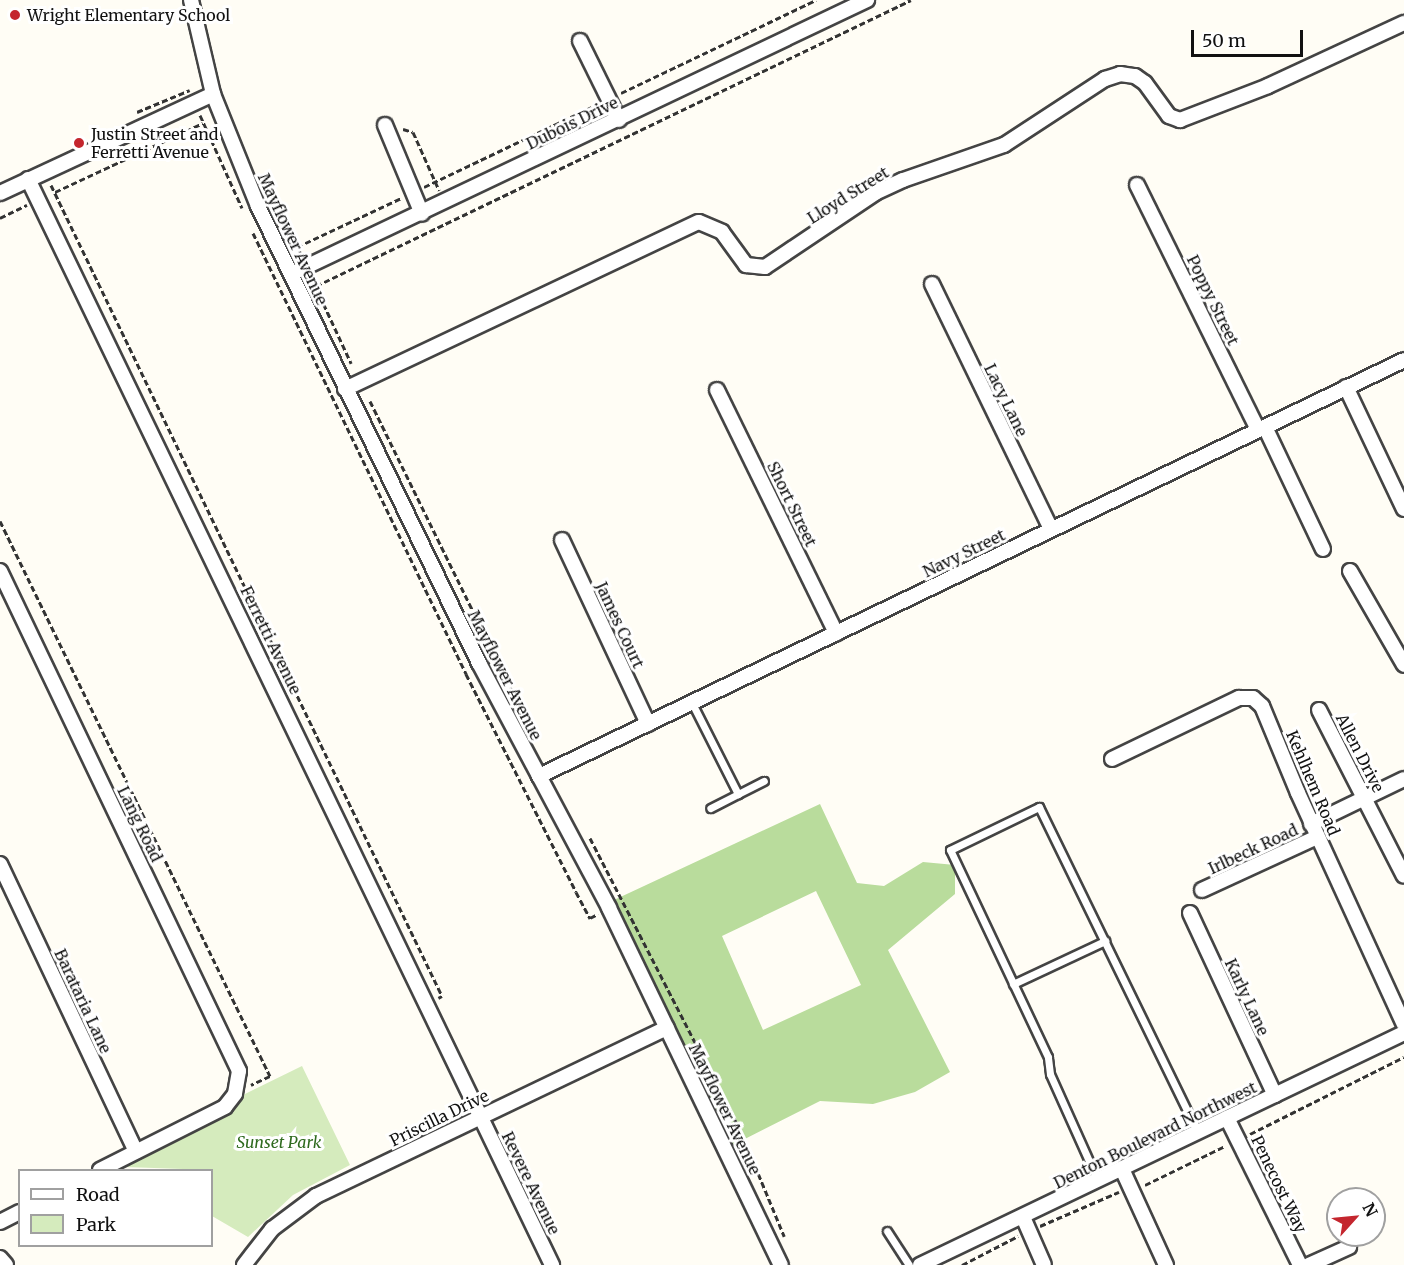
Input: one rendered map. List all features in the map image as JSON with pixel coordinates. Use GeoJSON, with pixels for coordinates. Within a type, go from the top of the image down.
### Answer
{"type":"FeatureCollection","features":[{"type":"Feature","properties":{"kind":"street","name":"Mayflower Avenue"},"geometry":{"type":"LineString","coordinates":[[191,0],[213,94],[268,226],[479,663],[609,909],[781,1265]]}},
{"type":"Feature","properties":{"kind":"street","name":"Dubois Drive"},"geometry":{"type":"LineString","coordinates":[[291,274],[422,214],[867,0]]}},
{"type":"Feature","properties":{"kind":"street","name":"Lloyd Street"},"geometry":{"type":"LineString","coordinates":[[345,389],[699,222],[710,223],[723,232],[746,265],[765,267],[875,194],[903,180],[1004,145],[1105,79],[1120,74],[1135,76],[1145,83],[1169,116],[1180,120],[1268,86],[1404,23]]}},
{"type":"Feature","properties":{"kind":"street"},"geometry":{"type":"LineString","coordinates":[[580,41],[619,120]]}},
{"type":"Feature","properties":{"kind":"street"},"geometry":{"type":"LineString","coordinates":[[0,193],[213,94]]}},
{"type":"Feature","properties":{"kind":"street"},"geometry":{"type":"LineString","coordinates":[[385,125],[422,214]]}},
{"type":"Feature","properties":{"kind":"street","name":"Ferretti Avenue"},"geometry":{"type":"LineString","coordinates":[[28,179],[480,1116]]}},
{"type":"Feature","properties":{"kind":"street","name":"Poppy Street"},"geometry":{"type":"LineString","coordinates":[[1137,185],[1323,549]]}},
{"type":"Feature","properties":{"kind":"street","name":"Lacy Lane"},"geometry":{"type":"LineString","coordinates":[[932,284],[1052,529]]}},
{"type":"Feature","properties":{"kind":"street","name":"Navy Street"},"geometry":{"type":"LineString","coordinates":[[539,776],[1404,360]]}},
{"type":"Feature","properties":{"kind":"street"},"geometry":{"type":"LineString","coordinates":[[1346,387],[1404,509]]}},
{"type":"Feature","properties":{"kind":"street","name":"Short Street"},"geometry":{"type":"LineString","coordinates":[[717,390],[836,633]]}},
{"type":"Feature","properties":{"kind":"street","name":"James Court"},"geometry":{"type":"LineString","coordinates":[[562,540],[648,724]]}},
{"type":"Feature","properties":{"kind":"street","name":"Lang Road"},"geometry":{"type":"LineString","coordinates":[[0,571],[233,1054],[239,1071],[236,1094]]}},
{"type":"Feature","properties":{"kind":"street"},"geometry":{"type":"LineString","coordinates":[[1350,571],[1404,665]]}},
{"type":"Feature","properties":{"kind":"street","name":"Kehlhem Road"},"geometry":{"type":"LineString","coordinates":[[1112,759],[1239,698],[1253,698],[1262,706],[1314,831],[1404,1024]]}},
{"type":"Feature","properties":{"kind":"street","name":"Allen Drive"},"geometry":{"type":"LineString","coordinates":[[1319,710],[1404,876]]}},
{"type":"Feature","properties":{"kind":"street","name":"Irlbeck Road"},"geometry":{"type":"LineString","coordinates":[[1202,890],[1314,831],[1365,798],[1404,779]]}},
{"type":"Feature","properties":{"kind":"street","name":"Barataria Lane"},"geometry":{"type":"LineString","coordinates":[[0,864],[136,1152]]}},
{"type":"Feature","properties":{"kind":"street","name":"Karly Lane"},"geometry":{"type":"LineString","coordinates":[[1190,913],[1275,1095]]}},
{"type":"Feature","properties":{"kind":"street","name":"Priscilla Drive"},"geometry":{"type":"LineString","coordinates":[[244,1265],[272,1229],[296,1209],[480,1116],[667,1028]]}},
{"type":"Feature","properties":{"kind":"street","name":"Denton Boulevard Northwest"},"geometry":{"type":"LineString","coordinates":[[920,1265],[1404,1033]]}},
{"type":"Feature","properties":{"kind":"street"},"geometry":{"type":"LineString","coordinates":[[102,1169],[225,1107],[236,1094]]}},
{"type":"Feature","properties":{"kind":"street","name":"Revere Avenue"},"geometry":{"type":"LineString","coordinates":[[480,1116],[552,1265]]}},
{"type":"Feature","properties":{"kind":"street","name":"Penecost Way"},"geometry":{"type":"LineString","coordinates":[[1227,1118],[1300,1265]]}},
{"type":"Feature","properties":{"kind":"street"},"geometry":{"type":"LineString","coordinates":[[1122,1169],[1166,1265]]}},
{"type":"Feature","properties":{"kind":"street"},"geometry":{"type":"LineString","coordinates":[[0,1222],[18,1213]]}},
{"type":"Feature","properties":{"kind":"street"},"geometry":{"type":"LineString","coordinates":[[1023,1217],[1044,1265]]}},
{"type":"Feature","properties":{"kind":"street"},"geometry":{"type":"LineString","coordinates":[[1309,1265],[1347,1247]]}},
{"type":"Feature","properties":{"kind":"street"},"geometry":{"type":"LineString","coordinates":[[0,1258],[6,1265]]}},
{"type":"Feature","properties":{"kind":"lane"},"geometry":{"type":"LineString","coordinates":[[692,703],[738,794]]}},
{"type":"Feature","properties":{"kind":"lane"},"geometry":{"type":"LineString","coordinates":[[710,808],[764,781]]}},
{"type":"Feature","properties":{"kind":"lane"},"geometry":{"type":"LineString","coordinates":[[1098,1181],[1014,984],[950,850],[1039,807],[1198,1133]]}},
{"type":"Feature","properties":{"kind":"lane"},"geometry":{"type":"LineString","coordinates":[[1014,984],[1105,941]]}},
{"type":"Feature","properties":{"kind":"lane"},"geometry":{"type":"LineString","coordinates":[[887,1231],[909,1265]]}},
{"type":"Feature","properties":{"kind":"path"},"geometry":{"type":"LineString","coordinates":[[297,247],[816,0]]}},
{"type":"Feature","properties":{"kind":"path"},"geometry":{"type":"LineString","coordinates":[[316,286],[911,0]]}},
{"type":"Feature","properties":{"kind":"path"},"geometry":{"type":"LineString","coordinates":[[135,113],[189,87],[246,216]]}},
{"type":"Feature","properties":{"kind":"path"},"geometry":{"type":"LineString","coordinates":[[0,218],[203,123]]}},
{"type":"Feature","properties":{"kind":"path"},"geometry":{"type":"LineString","coordinates":[[385,125],[413,132],[446,202]]}},
{"type":"Feature","properties":{"kind":"path"},"geometry":{"type":"LineString","coordinates":[[268,226],[284,218],[360,382],[516,699]]}},
{"type":"Feature","properties":{"kind":"path"},"geometry":{"type":"LineString","coordinates":[[250,226],[461,663],[590,918],[609,909]]}},
{"type":"Feature","properties":{"kind":"path"},"geometry":{"type":"LineString","coordinates":[[0,521],[270,1076],[236,1094]]}},
{"type":"Feature","properties":{"kind":"path"},"geometry":{"type":"LineString","coordinates":[[586,831],[741,1132],[789,1245]]}},
{"type":"Feature","properties":{"kind":"path"},"geometry":{"type":"LineString","coordinates":[[962,1265],[1029,1231],[1117,1192],[1133,1193],[1404,1057]]}},
{"type":"Feature","properties":{"kind":"green space"},"geometry":{"type":"Polygon","coordinates":[[[820,804],[857,883],[884,886],[923,862],[955,865],[955,894],[888,950],[950,1072],[915,1092],[873,1104],[820,1101],[733,1145],[614,900],[820,804]],[[816,891],[722,936],[763,1030],[861,985],[816,891]]]}},
{"type":"Feature","properties":{"kind":"green space","name":"Sunset Park"},"geometry":{"type":"Polygon","coordinates":[[[302,1066],[350,1165],[293,1195],[248,1237],[213,1217],[213,1169],[125,1167],[231,1114],[243,1095],[302,1066]]]}},
{"type":"Feature","properties":{"kind":"place","name":"Wright Elementary School"},"geometry":{"type":"Point","coordinates":[15,15]}},
{"type":"Feature","properties":{"kind":"place","name":"Justin Street and Ferretti Avenue"},"geometry":{"type":"Point","coordinates":[79,143]}}]}
